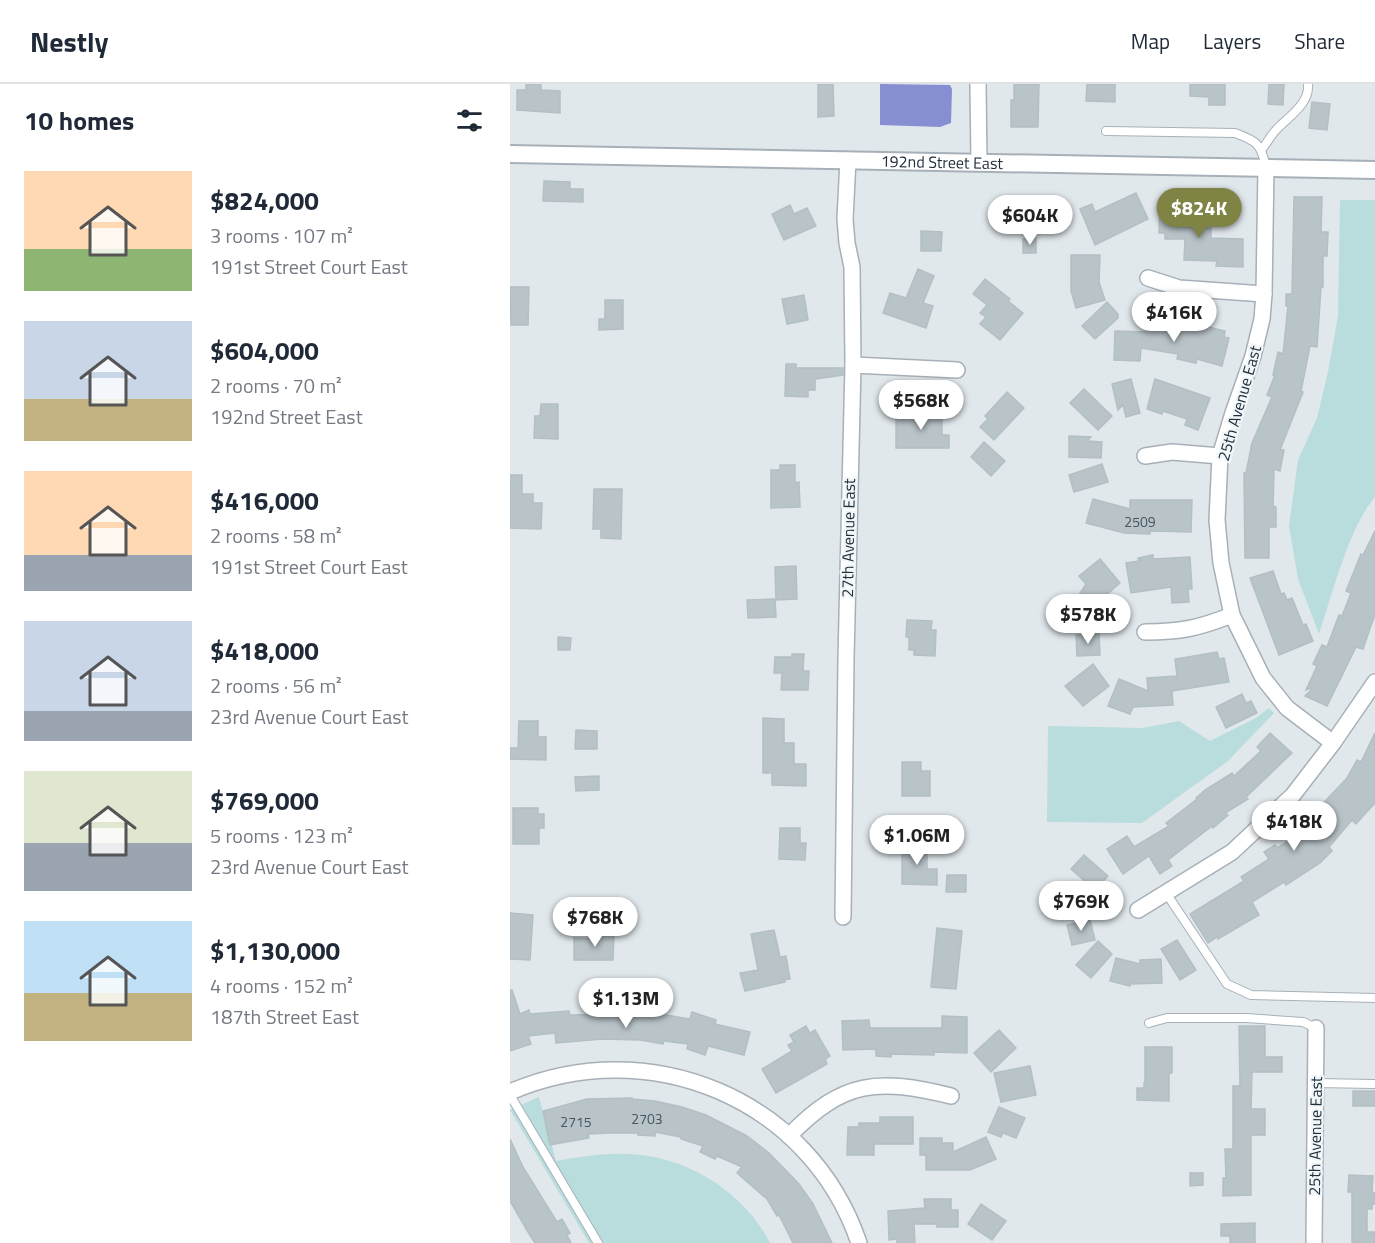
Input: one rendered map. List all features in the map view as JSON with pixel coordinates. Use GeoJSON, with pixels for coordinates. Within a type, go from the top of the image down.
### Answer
{"type":"FeatureCollection","features":[{"type":"Feature","properties":{"kind":"street"},"geometry":{"type":"LineString","coordinates":[[978,84],[979,162]]}},
{"type":"Feature","properties":{"kind":"street","name":"192nd Street East"},"geometry":{"type":"LineString","coordinates":[[510,154],[1375,170]]}},
{"type":"Feature","properties":{"kind":"street","name":"27th Avenue East"},"geometry":{"type":"LineString","coordinates":[[843,917],[853,365],[852,267],[845,219],[848,160]]}},
{"type":"Feature","properties":{"kind":"street","name":"25th Avenue East"},"geometry":{"type":"LineString","coordinates":[[1266,167],[1262,319],[1253,356],[1220,456],[1217,520],[1221,563],[1233,615],[1263,678],[1287,708],[1333,743]]}},
{"type":"Feature","properties":{"kind":"street"},"geometry":{"type":"LineString","coordinates":[[1148,278],[1179,288],[1264,294]]}},
{"type":"Feature","properties":{"kind":"street"},"geometry":{"type":"LineString","coordinates":[[853,365],[957,370]]}},
{"type":"Feature","properties":{"kind":"street"},"geometry":{"type":"LineString","coordinates":[[1145,456],[1173,452],[1220,456]]}},
{"type":"Feature","properties":{"kind":"street"},"geometry":{"type":"LineString","coordinates":[[1144,632],[1198,628],[1233,615]]}},
{"type":"Feature","properties":{"kind":"street"},"geometry":{"type":"LineString","coordinates":[[1138,910],[1232,852],[1293,795],[1333,743],[1375,682]]}},
{"type":"Feature","properties":{"kind":"street","name":"25th Avenue East"},"geometry":{"type":"LineString","coordinates":[[1314,1243],[1316,1028]]}},
{"type":"Feature","properties":{"kind":"street"},"geometry":{"type":"LineString","coordinates":[[510,1094],[528,1084],[562,1074],[593,1070],[647,1071],[682,1078],[724,1093],[756,1111],[789,1136],[817,1166],[843,1207],[859,1243]]}},
{"type":"Feature","properties":{"kind":"street"},"geometry":{"type":"LineString","coordinates":[[789,1136],[822,1106],[857,1089],[897,1085],[951,1096]]}},
{"type":"Feature","properties":{"kind":"lane"},"geometry":{"type":"LineString","coordinates":[[1262,149],[1274,132],[1304,102],[1308,84]]}},
{"type":"Feature","properties":{"kind":"lane"},"geometry":{"type":"LineString","coordinates":[[1106,131],[1235,133],[1252,140],[1262,149],[1266,167]]}},
{"type":"Feature","properties":{"kind":"lane"},"geometry":{"type":"LineString","coordinates":[[1166,893],[1227,984],[1251,995],[1375,998]]}},
{"type":"Feature","properties":{"kind":"lane"},"geometry":{"type":"LineString","coordinates":[[1149,1023],[1167,1018],[1246,1018],[1303,1022],[1316,1028]]}},
{"type":"Feature","properties":{"kind":"lane"},"geometry":{"type":"LineString","coordinates":[[1315,1083],[1375,1084]]}},
{"type":"Feature","properties":{"kind":"lane"},"geometry":{"type":"LineString","coordinates":[[510,1094],[598,1243]]}},
{"type":"Feature","properties":{"kind":"shaded area"},"geometry":{"type":"Polygon","coordinates":[[[1340,200],[1375,200],[1375,497],[1349,543],[1319,634],[1298,579],[1289,526],[1298,460],[1317,418],[1338,316],[1340,200]]]}},
{"type":"Feature","properties":{"kind":"shaded area"},"geometry":{"type":"Polygon","coordinates":[[[1269,708],[1274,713],[1228,761],[1142,823],[1047,822],[1048,726],[1143,728],[1179,721],[1210,741],[1256,718],[1269,708]]]}},
{"type":"Feature","properties":{"kind":"shaded area"},"geometry":{"type":"Polygon","coordinates":[[[539,1097],[556,1161],[629,1154],[651,1156],[672,1162],[711,1180],[729,1193],[759,1225],[770,1243],[589,1243],[510,1110],[539,1097]]]}},
{"type":"Feature","properties":{"kind":"water"},"geometry":{"type":"Polygon","coordinates":[[[880,84],[950,85],[952,89],[951,123],[940,127],[880,125],[880,84]]]}},
{"type":"Feature","properties":{"kind":"building"},"geometry":{"type":"Polygon","coordinates":[[[526,84],[541,84],[541,90],[560,91],[560,113],[517,110],[517,90],[526,90],[526,84]]]}},
{"type":"Feature","properties":{"kind":"building"},"geometry":{"type":"Polygon","coordinates":[[[818,84],[833,84],[834,116],[818,117],[818,84]]]}},
{"type":"Feature","properties":{"kind":"building"},"geometry":{"type":"Polygon","coordinates":[[[1014,84],[1039,84],[1038,127],[1011,127],[1011,100],[1014,100],[1014,84]]]}},
{"type":"Feature","properties":{"kind":"building"},"geometry":{"type":"Polygon","coordinates":[[[1087,84],[1115,84],[1115,102],[1086,101],[1087,84]]]}},
{"type":"Feature","properties":{"kind":"building"},"geometry":{"type":"Polygon","coordinates":[[[1190,84],[1225,84],[1225,105],[1209,105],[1209,97],[1190,96],[1190,84]]]}},
{"type":"Feature","properties":{"kind":"building"},"geometry":{"type":"Polygon","coordinates":[[[1269,84],[1284,84],[1283,105],[1268,104],[1269,84]]]}},
{"type":"Feature","properties":{"kind":"building"},"geometry":{"type":"Polygon","coordinates":[[[1312,102],[1330,104],[1327,130],[1309,128],[1312,102]]]}},
{"type":"Feature","properties":{"kind":"building"},"geometry":{"type":"Polygon","coordinates":[[[544,181],[570,182],[570,189],[583,189],[583,202],[543,201],[544,181]]]}},
{"type":"Feature","properties":{"kind":"building"},"geometry":{"type":"Polygon","coordinates":[[[1136,193],[1148,219],[1095,245],[1080,209],[1092,204],[1095,212],[1136,193]]]}},
{"type":"Feature","properties":{"kind":"building"},"geometry":{"type":"Polygon","coordinates":[[[1294,197],[1322,197],[1321,232],[1328,232],[1327,256],[1323,256],[1323,287],[1321,287],[1317,347],[1310,346],[1301,391],[1303,392],[1280,450],[1284,450],[1280,471],[1274,469],[1273,506],[1276,507],[1276,527],[1269,527],[1269,558],[1245,558],[1244,473],[1246,473],[1252,443],[1272,397],[1267,395],[1275,375],[1273,375],[1278,352],[1283,354],[1288,306],[1286,306],[1286,294],[1292,294],[1294,197]]]}},
{"type":"Feature","properties":{"kind":"building"},"geometry":{"type":"Polygon","coordinates":[[[1160,199],[1180,199],[1179,227],[1211,228],[1211,238],[1243,239],[1243,267],[1216,266],[1217,261],[1184,260],[1185,239],[1165,239],[1165,233],[1159,233],[1160,199]]]}},
{"type":"Feature","properties":{"kind":"building"},"geometry":{"type":"Polygon","coordinates":[[[790,205],[794,214],[807,208],[816,226],[784,240],[772,214],[790,205]]]}},
{"type":"Feature","properties":{"kind":"building"},"geometry":{"type":"Polygon","coordinates":[[[921,231],[942,232],[941,251],[921,251],[921,231]]]}},
{"type":"Feature","properties":{"kind":"building"},"geometry":{"type":"Polygon","coordinates":[[[1036,238],[1036,253],[1023,253],[1023,239],[1036,238]]]}},
{"type":"Feature","properties":{"kind":"building"},"geometry":{"type":"Polygon","coordinates":[[[1071,255],[1100,255],[1099,282],[1105,300],[1076,308],[1071,291],[1071,255]]]}},
{"type":"Feature","properties":{"kind":"building"},"geometry":{"type":"Polygon","coordinates":[[[918,269],[934,276],[923,303],[933,306],[926,328],[883,313],[890,293],[906,298],[918,269]]]}},
{"type":"Feature","properties":{"kind":"building"},"geometry":{"type":"Polygon","coordinates":[[[985,279],[1023,313],[1000,340],[980,324],[986,317],[980,313],[987,305],[973,294],[985,279]]]}},
{"type":"Feature","properties":{"kind":"building"},"geometry":{"type":"Polygon","coordinates":[[[510,287],[529,287],[528,325],[511,325],[510,287]]]}},
{"type":"Feature","properties":{"kind":"building"},"geometry":{"type":"Polygon","coordinates":[[[804,295],[808,320],[787,324],[782,299],[804,295]]]}},
{"type":"Feature","properties":{"kind":"building"},"geometry":{"type":"Polygon","coordinates":[[[605,300],[623,300],[623,329],[599,330],[599,319],[605,319],[605,300]]]}},
{"type":"Feature","properties":{"kind":"building"},"geometry":{"type":"Polygon","coordinates":[[[1107,302],[1118,314],[1118,318],[1095,339],[1082,326],[1107,302]]]}},
{"type":"Feature","properties":{"kind":"building"},"geometry":{"type":"Polygon","coordinates":[[[1184,321],[1225,331],[1224,337],[1229,338],[1222,366],[1197,359],[1196,363],[1177,359],[1178,354],[1141,348],[1140,361],[1114,360],[1115,331],[1149,332],[1150,323],[1183,328],[1184,321]]]}},
{"type":"Feature","properties":{"kind":"building"},"geometry":{"type":"Polygon","coordinates":[[[786,364],[796,364],[796,368],[843,368],[843,375],[815,379],[815,390],[808,390],[808,397],[785,396],[786,364]]]}},
{"type":"Feature","properties":{"kind":"building"},"geometry":{"type":"Polygon","coordinates":[[[1131,379],[1140,413],[1126,417],[1123,405],[1118,410],[1112,384],[1131,379]]]}},
{"type":"Feature","properties":{"kind":"building"},"geometry":{"type":"Polygon","coordinates":[[[1155,379],[1210,398],[1198,430],[1185,425],[1187,419],[1163,411],[1162,414],[1147,409],[1155,379]]]}},
{"type":"Feature","properties":{"kind":"building"},"geometry":{"type":"Polygon","coordinates":[[[1084,389],[1112,416],[1098,430],[1070,403],[1084,389]]]}},
{"type":"Feature","properties":{"kind":"building"},"geometry":{"type":"Polygon","coordinates":[[[1007,392],[1024,408],[994,440],[980,427],[988,419],[985,416],[1007,392]]]}},
{"type":"Feature","properties":{"kind":"building"},"geometry":{"type":"Polygon","coordinates":[[[541,404],[558,404],[558,439],[534,438],[535,416],[540,416],[541,404]]]}},
{"type":"Feature","properties":{"kind":"building"},"geometry":{"type":"Polygon","coordinates":[[[942,413],[942,435],[949,435],[949,448],[896,448],[896,414],[942,413]]]}},
{"type":"Feature","properties":{"kind":"building"},"geometry":{"type":"Polygon","coordinates":[[[1069,436],[1091,437],[1087,441],[1102,442],[1101,458],[1069,457],[1069,436]]]}},
{"type":"Feature","properties":{"kind":"building"},"geometry":{"type":"Polygon","coordinates":[[[984,442],[1005,461],[991,476],[971,457],[984,442]]]}},
{"type":"Feature","properties":{"kind":"building"},"geometry":{"type":"Polygon","coordinates":[[[1102,464],[1108,482],[1074,492],[1069,475],[1102,464]]]}},
{"type":"Feature","properties":{"kind":"building"},"geometry":{"type":"Polygon","coordinates":[[[780,465],[795,465],[795,483],[799,482],[800,507],[771,508],[771,470],[780,470],[780,465]]]}},
{"type":"Feature","properties":{"kind":"building"},"geometry":{"type":"Polygon","coordinates":[[[510,475],[522,475],[522,494],[533,494],[533,503],[542,503],[541,529],[510,528],[510,475]]]}},
{"type":"Feature","properties":{"kind":"building"},"geometry":{"type":"Polygon","coordinates":[[[594,489],[622,489],[621,539],[601,538],[601,529],[593,529],[594,489]]]}},
{"type":"Feature","properties":{"kind":"building"},"geometry":{"type":"Polygon","coordinates":[[[1093,499],[1130,509],[1130,500],[1192,500],[1191,532],[1124,533],[1086,523],[1093,499]]]}},
{"type":"Feature","properties":{"kind":"building"},"geometry":{"type":"Polygon","coordinates":[[[1375,531],[1375,614],[1363,649],[1356,647],[1327,706],[1305,696],[1314,687],[1306,690],[1317,666],[1313,664],[1322,645],[1327,647],[1339,615],[1342,616],[1351,593],[1346,591],[1361,554],[1363,555],[1375,531]]]}},
{"type":"Feature","properties":{"kind":"building"},"geometry":{"type":"Polygon","coordinates":[[[1153,555],[1153,559],[1190,557],[1192,589],[1188,589],[1189,602],[1172,603],[1171,587],[1131,593],[1126,563],[1153,555]]]}},
{"type":"Feature","properties":{"kind":"building"},"geometry":{"type":"Polygon","coordinates":[[[1100,559],[1120,583],[1096,604],[1105,610],[1094,627],[1069,611],[1086,584],[1079,576],[1100,559]]]}},
{"type":"Feature","properties":{"kind":"building"},"geometry":{"type":"Polygon","coordinates":[[[796,566],[797,599],[776,600],[775,567],[796,566]]]}},
{"type":"Feature","properties":{"kind":"building"},"geometry":{"type":"Polygon","coordinates":[[[1273,571],[1281,594],[1284,593],[1287,600],[1292,598],[1303,625],[1306,624],[1313,641],[1279,655],[1250,578],[1273,571]]]}},
{"type":"Feature","properties":{"kind":"building"},"geometry":{"type":"Polygon","coordinates":[[[775,599],[776,617],[748,618],[747,600],[775,599]]]}},
{"type":"Feature","properties":{"kind":"building"},"geometry":{"type":"Polygon","coordinates":[[[907,620],[932,621],[931,630],[936,630],[935,656],[914,655],[914,650],[909,650],[909,637],[906,637],[907,620]]]}},
{"type":"Feature","properties":{"kind":"building"},"geometry":{"type":"Polygon","coordinates":[[[1099,634],[1100,655],[1077,656],[1076,635],[1099,634]]]}},
{"type":"Feature","properties":{"kind":"building"},"geometry":{"type":"Polygon","coordinates":[[[558,637],[571,638],[570,650],[558,650],[558,637]]]}},
{"type":"Feature","properties":{"kind":"building"},"geometry":{"type":"Polygon","coordinates":[[[1217,652],[1219,659],[1224,658],[1229,682],[1172,691],[1173,705],[1133,707],[1130,714],[1108,706],[1119,679],[1148,691],[1147,678],[1177,676],[1175,659],[1217,652]]]}},
{"type":"Feature","properties":{"kind":"building"},"geometry":{"type":"Polygon","coordinates":[[[792,654],[804,654],[803,671],[809,671],[808,690],[781,690],[782,673],[774,673],[775,657],[792,657],[792,654]]]}},
{"type":"Feature","properties":{"kind":"building"},"geometry":{"type":"Polygon","coordinates":[[[1093,664],[1109,686],[1083,706],[1065,686],[1093,664]]]}},
{"type":"Feature","properties":{"kind":"building"},"geometry":{"type":"Polygon","coordinates":[[[1242,694],[1246,703],[1251,701],[1257,713],[1226,728],[1216,707],[1242,694]]]}},
{"type":"Feature","properties":{"kind":"building"},"geometry":{"type":"Polygon","coordinates":[[[763,718],[784,719],[784,743],[794,743],[794,764],[806,764],[806,786],[772,785],[772,773],[763,773],[763,718]]]}},
{"type":"Feature","properties":{"kind":"building"},"geometry":{"type":"Polygon","coordinates":[[[519,721],[538,721],[538,737],[546,737],[546,760],[510,759],[510,748],[518,748],[519,721]]]}},
{"type":"Feature","properties":{"kind":"building"},"geometry":{"type":"Polygon","coordinates":[[[576,730],[597,731],[597,749],[575,749],[576,730]]]}},
{"type":"Feature","properties":{"kind":"building"},"geometry":{"type":"Polygon","coordinates":[[[1270,733],[1292,753],[1246,797],[1248,799],[1225,813],[1228,815],[1213,828],[1212,826],[1168,860],[1172,866],[1160,874],[1149,856],[1123,874],[1107,849],[1127,836],[1134,847],[1169,826],[1166,823],[1205,790],[1232,773],[1234,776],[1261,751],[1257,747],[1270,733]]]}},
{"type":"Feature","properties":{"kind":"building"},"geometry":{"type":"Polygon","coordinates":[[[1375,733],[1375,803],[1356,824],[1352,820],[1329,847],[1332,851],[1320,863],[1286,885],[1284,882],[1252,902],[1259,915],[1208,943],[1190,914],[1244,881],[1241,877],[1269,859],[1264,852],[1275,845],[1277,848],[1292,839],[1347,778],[1357,760],[1361,762],[1375,733]]]}},
{"type":"Feature","properties":{"kind":"building"},"geometry":{"type":"Polygon","coordinates":[[[902,762],[921,762],[921,771],[930,771],[930,796],[902,796],[902,762]]]}},
{"type":"Feature","properties":{"kind":"building"},"geometry":{"type":"Polygon","coordinates":[[[599,776],[599,790],[576,791],[575,777],[599,776]]]}},
{"type":"Feature","properties":{"kind":"building"},"geometry":{"type":"Polygon","coordinates":[[[513,808],[538,808],[538,814],[544,814],[544,828],[539,828],[539,844],[513,844],[513,808]]]}},
{"type":"Feature","properties":{"kind":"building"},"geometry":{"type":"Polygon","coordinates":[[[780,828],[800,828],[800,843],[806,843],[805,860],[779,859],[780,828]]]}},
{"type":"Feature","properties":{"kind":"building"},"geometry":{"type":"Polygon","coordinates":[[[902,844],[927,844],[927,869],[937,869],[937,885],[902,884],[902,844]]]}},
{"type":"Feature","properties":{"kind":"building"},"geometry":{"type":"Polygon","coordinates":[[[1084,855],[1108,876],[1095,890],[1071,869],[1084,855]]]}},
{"type":"Feature","properties":{"kind":"building"},"geometry":{"type":"Polygon","coordinates":[[[947,875],[966,875],[966,892],[946,892],[947,875]]]}},
{"type":"Feature","properties":{"kind":"building"},"geometry":{"type":"Polygon","coordinates":[[[1070,889],[1093,895],[1087,915],[1064,908],[1070,889]]]}},
{"type":"Feature","properties":{"kind":"building"},"geometry":{"type":"Polygon","coordinates":[[[510,913],[533,915],[530,960],[510,959],[510,913]]]}},
{"type":"Feature","properties":{"kind":"building"},"geometry":{"type":"Polygon","coordinates":[[[1090,920],[1095,940],[1072,945],[1067,925],[1090,920]]]}},
{"type":"Feature","properties":{"kind":"building"},"geometry":{"type":"Polygon","coordinates":[[[937,928],[962,931],[956,989],[931,987],[937,928]]]}},
{"type":"Feature","properties":{"kind":"building"},"geometry":{"type":"Polygon","coordinates":[[[774,930],[780,957],[786,956],[790,979],[745,991],[740,973],[758,970],[751,934],[774,930]]]}},
{"type":"Feature","properties":{"kind":"building"},"geometry":{"type":"Polygon","coordinates":[[[597,933],[614,933],[613,960],[574,960],[574,938],[597,939],[597,933]]]}},
{"type":"Feature","properties":{"kind":"building"},"geometry":{"type":"Polygon","coordinates":[[[1177,940],[1196,970],[1180,980],[1161,949],[1177,940]]]}},
{"type":"Feature","properties":{"kind":"building"},"geometry":{"type":"Polygon","coordinates":[[[1098,941],[1112,954],[1091,978],[1076,965],[1098,941]]]}},
{"type":"Feature","properties":{"kind":"building"},"geometry":{"type":"Polygon","coordinates":[[[1116,958],[1140,964],[1140,960],[1161,959],[1162,983],[1130,984],[1130,986],[1110,981],[1116,958]]]}},
{"type":"Feature","properties":{"kind":"building"},"geometry":{"type":"Polygon","coordinates":[[[510,990],[512,990],[520,1014],[529,1010],[530,1014],[569,1011],[570,1015],[653,1013],[690,1019],[692,1012],[716,1020],[715,1024],[750,1032],[744,1055],[708,1046],[705,1055],[687,1049],[688,1044],[664,1041],[663,1044],[640,1040],[603,1039],[556,1043],[555,1033],[528,1036],[531,1044],[510,1051],[510,990]]]}},
{"type":"Feature","properties":{"kind":"building"},"geometry":{"type":"Polygon","coordinates":[[[942,1016],[967,1017],[967,1053],[891,1054],[891,1057],[876,1056],[876,1049],[843,1050],[842,1021],[869,1020],[870,1028],[942,1028],[942,1016]]]}},
{"type":"Feature","properties":{"kind":"building"},"geometry":{"type":"Polygon","coordinates":[[[806,1026],[810,1033],[815,1030],[830,1056],[825,1059],[827,1064],[776,1093],[762,1069],[792,1051],[788,1045],[794,1042],[790,1035],[806,1026]]]}},
{"type":"Feature","properties":{"kind":"building"},"geometry":{"type":"Polygon","coordinates":[[[1239,1026],[1265,1026],[1265,1057],[1282,1057],[1282,1072],[1252,1072],[1251,1109],[1265,1109],[1265,1135],[1251,1135],[1251,1195],[1223,1196],[1223,1178],[1226,1178],[1225,1149],[1233,1149],[1233,1086],[1240,1086],[1239,1026]]]}},
{"type":"Feature","properties":{"kind":"building"},"geometry":{"type":"Polygon","coordinates":[[[999,1030],[1016,1048],[991,1072],[974,1053],[999,1030]]]}},
{"type":"Feature","properties":{"kind":"building"},"geometry":{"type":"Polygon","coordinates":[[[1145,1047],[1172,1047],[1169,1101],[1137,1100],[1137,1088],[1144,1088],[1145,1083],[1145,1047]]]}},
{"type":"Feature","properties":{"kind":"building"},"geometry":{"type":"Polygon","coordinates":[[[1030,1066],[1036,1095],[1001,1102],[994,1073],[1030,1066]]]}},
{"type":"Feature","properties":{"kind":"building"},"geometry":{"type":"Polygon","coordinates":[[[1353,1091],[1375,1091],[1375,1106],[1353,1106],[1353,1091]]]}},
{"type":"Feature","properties":{"kind":"building"},"geometry":{"type":"Polygon","coordinates":[[[632,1098],[682,1107],[706,1115],[747,1136],[769,1153],[799,1184],[813,1204],[832,1243],[793,1243],[779,1215],[777,1216],[767,1199],[737,1173],[742,1167],[717,1156],[715,1159],[700,1152],[703,1146],[681,1139],[681,1137],[655,1132],[655,1136],[638,1135],[638,1133],[588,1134],[589,1138],[550,1145],[543,1111],[587,1099],[632,1098]]]}},
{"type":"Feature","properties":{"kind":"building"},"geometry":{"type":"Polygon","coordinates":[[[999,1107],[1025,1118],[1016,1138],[1003,1133],[1001,1137],[988,1132],[999,1107]]]}},
{"type":"Feature","properties":{"kind":"building"},"geometry":{"type":"Polygon","coordinates":[[[880,1117],[913,1117],[913,1144],[874,1144],[874,1155],[847,1155],[848,1127],[859,1127],[859,1123],[880,1123],[880,1117]]]}},
{"type":"Feature","properties":{"kind":"building"},"geometry":{"type":"Polygon","coordinates":[[[986,1137],[996,1159],[970,1170],[926,1170],[926,1155],[920,1155],[920,1138],[942,1138],[942,1143],[953,1143],[953,1152],[986,1137]]]}},
{"type":"Feature","properties":{"kind":"building"},"geometry":{"type":"Polygon","coordinates":[[[510,1139],[523,1167],[557,1222],[562,1219],[570,1233],[567,1235],[571,1243],[535,1243],[528,1232],[510,1201],[510,1139]]]}},
{"type":"Feature","properties":{"kind":"building"},"geometry":{"type":"Polygon","coordinates":[[[1190,1173],[1203,1173],[1203,1185],[1190,1186],[1190,1173]]]}},
{"type":"Feature","properties":{"kind":"building"},"geometry":{"type":"Polygon","coordinates":[[[1349,1175],[1373,1176],[1372,1192],[1375,1193],[1375,1204],[1372,1204],[1372,1209],[1367,1209],[1367,1232],[1375,1232],[1375,1243],[1352,1243],[1352,1192],[1348,1192],[1349,1175]]]}},
{"type":"Feature","properties":{"kind":"building"},"geometry":{"type":"Polygon","coordinates":[[[924,1199],[951,1199],[951,1210],[958,1210],[958,1227],[914,1224],[915,1243],[897,1243],[897,1239],[889,1240],[888,1211],[925,1208],[924,1199]]]}},
{"type":"Feature","properties":{"kind":"building"},"geometry":{"type":"Polygon","coordinates":[[[981,1204],[1006,1221],[992,1240],[968,1224],[981,1204]]]}},
{"type":"Feature","properties":{"kind":"building"},"geometry":{"type":"Polygon","coordinates":[[[1255,1223],[1255,1243],[1230,1243],[1230,1236],[1221,1236],[1221,1224],[1255,1223]]]}}]}
